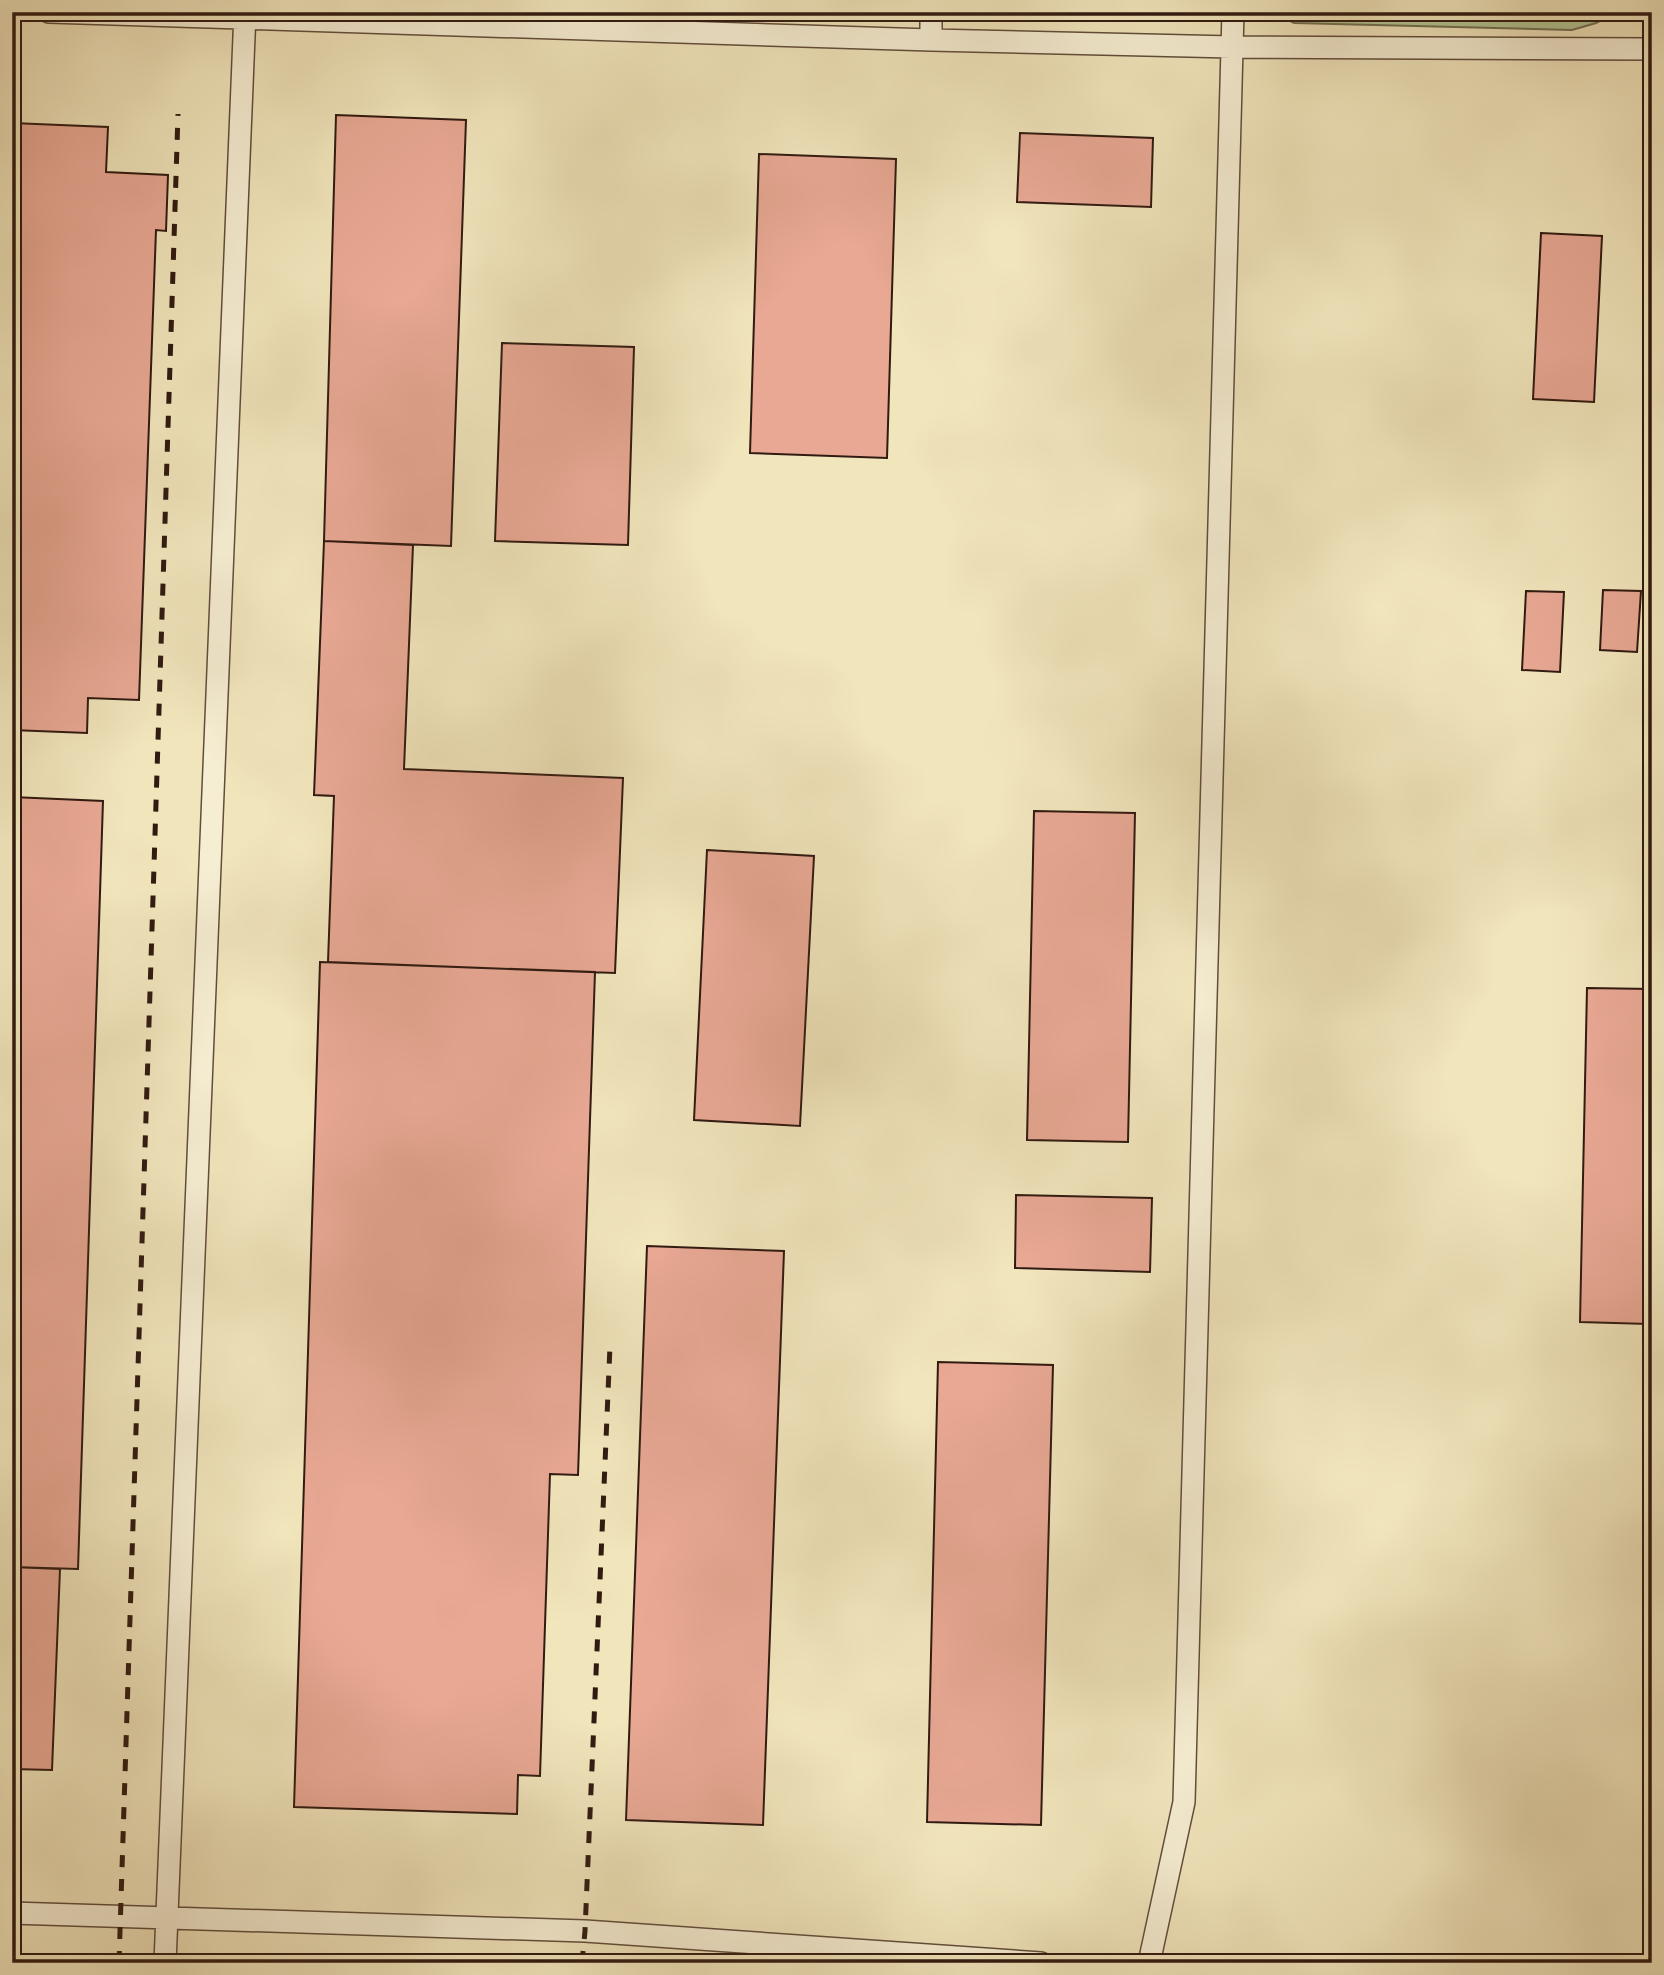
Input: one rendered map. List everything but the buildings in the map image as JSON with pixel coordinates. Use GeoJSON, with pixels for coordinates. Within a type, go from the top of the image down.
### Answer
{"type":"FeatureCollection","features":[{"type":"Feature","properties":{"kind":"lane"},"geometry":{"type":"LineString","coordinates":[[49,12],[1232,47],[1652,49]]}},
{"type":"Feature","properties":{"kind":"lane"},"geometry":{"type":"LineString","coordinates":[[930,40],[931,12]]}},
{"type":"Feature","properties":{"kind":"lane"},"geometry":{"type":"LineString","coordinates":[[1149,1963],[1184,1802],[1233,12]]}},
{"type":"Feature","properties":{"kind":"lane"},"geometry":{"type":"LineString","coordinates":[[165,1963],[245,16]]}},
{"type":"Feature","properties":{"kind":"lane"},"geometry":{"type":"LineString","coordinates":[[12,1913],[585,1931],[1041,1963]]}},
{"type":"Feature","properties":{"kind":"green space"},"geometry":{"type":"Polygon","coordinates":[[[1273,12],[1617,12],[1596,23],[1572,30],[1294,23],[1273,12]]]}},
{"type":"Feature","properties":{"kind":"railway"},"geometry":{"type":"LineString","coordinates":[[119,1963],[178,114]]}},
{"type":"Feature","properties":{"kind":"railway"},"geometry":{"type":"LineString","coordinates":[[582,1963],[610,1346]]}}]}
